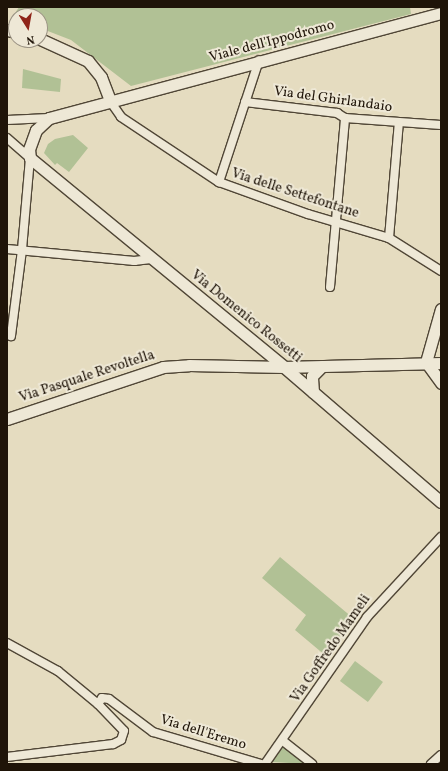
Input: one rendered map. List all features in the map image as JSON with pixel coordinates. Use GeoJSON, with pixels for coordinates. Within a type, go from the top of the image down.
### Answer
{"type":"FeatureCollection","features":[{"type":"Feature","properties":{"kind":"street","name":"Viale dell'Ippodromo"},"geometry":{"type":"LineString","coordinates":[[49,118],[259,60],[441,13]]}},
{"type":"Feature","properties":{"kind":"street"},"geometry":{"type":"LineString","coordinates":[[48,43],[88,61],[101,77],[110,101]]}},
{"type":"Feature","properties":{"kind":"street"},"geometry":{"type":"LineString","coordinates":[[219,182],[259,60]]}},
{"type":"Feature","properties":{"kind":"street","name":"Via delle Settefontane"},"geometry":{"type":"LineString","coordinates":[[110,101],[121,117],[219,182],[308,214],[337,221],[389,238],[441,271]]}},
{"type":"Feature","properties":{"kind":"street","name":"Via del Ghirlandaio"},"geometry":{"type":"LineString","coordinates":[[245,102],[337,113],[345,118],[441,125]]}},
{"type":"Feature","properties":{"kind":"street"},"geometry":{"type":"LineString","coordinates":[[7,120],[49,118]]}},
{"type":"Feature","properties":{"kind":"street"},"geometry":{"type":"LineString","coordinates":[[11,336],[11,310],[22,250],[33,136],[49,118]]}},
{"type":"Feature","properties":{"kind":"street"},"geometry":{"type":"LineString","coordinates":[[330,287],[345,118]]}},
{"type":"Feature","properties":{"kind":"street"},"geometry":{"type":"LineString","coordinates":[[389,238],[399,122]]}},
{"type":"Feature","properties":{"kind":"street"},"geometry":{"type":"LineString","coordinates":[[7,138],[30,158]]}},
{"type":"Feature","properties":{"kind":"street","name":"Via Domenico Rossetti"},"geometry":{"type":"LineString","coordinates":[[30,158],[284,367],[441,502]]}},
{"type":"Feature","properties":{"kind":"street"},"geometry":{"type":"LineString","coordinates":[[7,249],[134,261],[151,259]]}},
{"type":"Feature","properties":{"kind":"street"},"geometry":{"type":"LineString","coordinates":[[441,309],[426,362],[441,383]]}},
{"type":"Feature","properties":{"kind":"street","name":"Via Pasquale Revoltella"},"geometry":{"type":"LineString","coordinates":[[7,419],[163,367],[189,365],[284,367],[426,362],[441,363]]}},
{"type":"Feature","properties":{"kind":"street"},"geometry":{"type":"LineString","coordinates":[[313,392],[312,376],[322,366]]}},
{"type":"Feature","properties":{"kind":"street","name":"Via Goffredo Mameli"},"geometry":{"type":"LineString","coordinates":[[265,764],[283,741],[367,616],[441,537]]}},
{"type":"Feature","properties":{"kind":"street"},"geometry":{"type":"LineString","coordinates":[[7,643],[41,659],[98,704],[121,725],[123,737],[118,743],[7,757]]}},
{"type":"Feature","properties":{"kind":"street","name":"Via dell'Eremo"},"geometry":{"type":"LineString","coordinates":[[98,704],[102,698],[109,699],[153,732],[262,764]]}},
{"type":"Feature","properties":{"kind":"street"},"geometry":{"type":"LineString","coordinates":[[283,741],[312,764]]}},
{"type":"Feature","properties":{"kind":"street"},"geometry":{"type":"LineString","coordinates":[[431,764],[441,755]]}},
{"type":"Feature","properties":{"kind":"green space"},"geometry":{"type":"Polygon","coordinates":[[[410,7],[411,14],[131,86],[71,40],[48,31],[48,8],[18,8],[410,7]]]}},
{"type":"Feature","properties":{"kind":"green space"},"geometry":{"type":"Polygon","coordinates":[[[23,69],[61,79],[60,92],[22,88],[23,69]]]}},
{"type":"Feature","properties":{"kind":"green space"},"geometry":{"type":"Polygon","coordinates":[[[73,135],[88,148],[69,172],[57,163],[55,165],[44,153],[48,144],[55,139],[73,135]]]}},
{"type":"Feature","properties":{"kind":"green space"},"geometry":{"type":"Polygon","coordinates":[[[280,557],[353,618],[326,656],[295,630],[306,615],[262,578],[280,557]]]}},
{"type":"Feature","properties":{"kind":"green space"},"geometry":{"type":"Polygon","coordinates":[[[355,661],[383,682],[368,702],[340,681],[355,661]]]}},
{"type":"Feature","properties":{"kind":"green space"},"geometry":{"type":"Polygon","coordinates":[[[283,747],[306,764],[272,762],[283,747]]]}}]}
